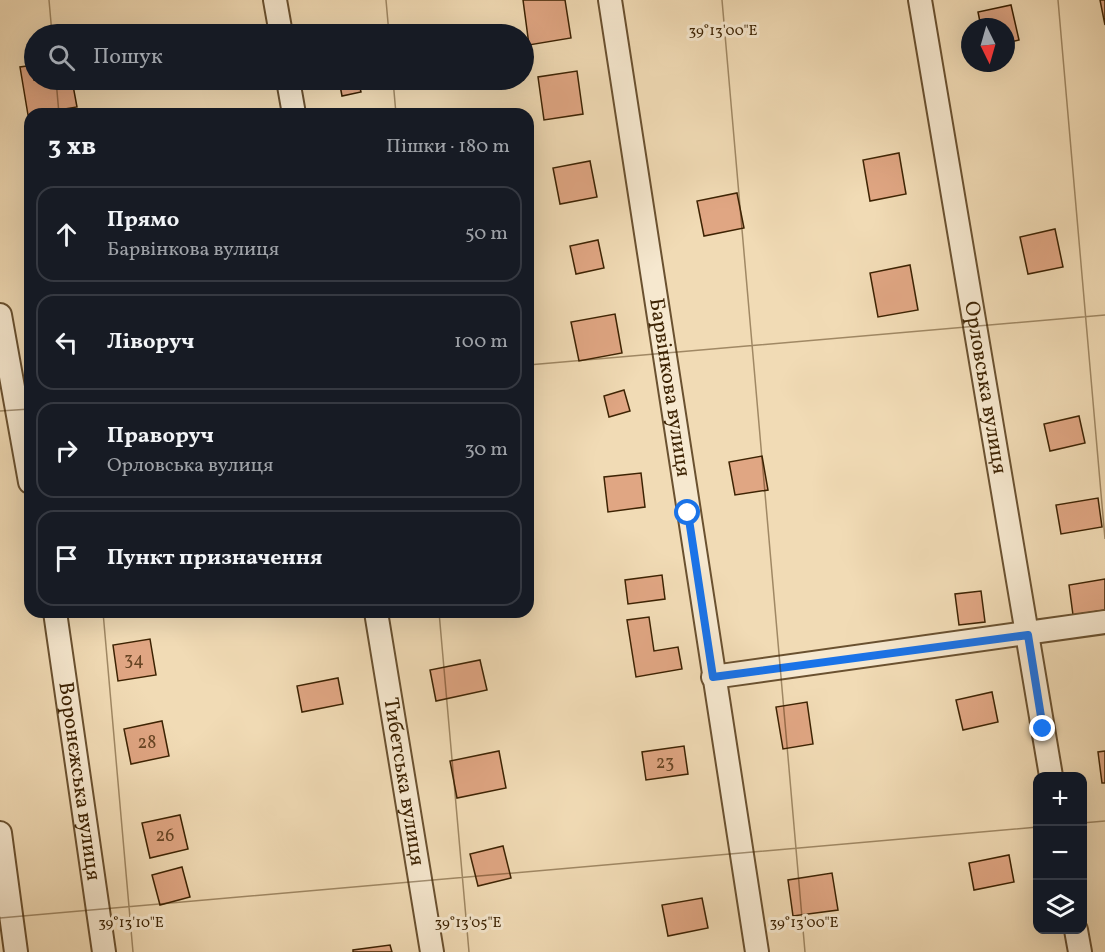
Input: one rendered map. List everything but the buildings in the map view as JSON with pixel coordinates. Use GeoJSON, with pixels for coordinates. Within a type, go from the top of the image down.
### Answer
{"type":"FeatureCollection","features":[{"type":"Feature","properties":{"kind":"street"},"geometry":{"type":"LineString","coordinates":[[275,0],[279,24]]}},
{"type":"Feature","properties":{"kind":"street","name":"Барвінкова вулиця"},"geometry":{"type":"LineString","coordinates":[[610,0],[757,952]]}},
{"type":"Feature","properties":{"kind":"street","name":"Орловська вулиця"},"geometry":{"type":"LineString","coordinates":[[920,0],[1050,772]]}},
{"type":"Feature","properties":{"kind":"street"},"geometry":{"type":"LineString","coordinates":[[290,90],[293,108]]}},
{"type":"Feature","properties":{"kind":"street"},"geometry":{"type":"LineString","coordinates":[[0,315],[24,449]]}},
{"type":"Feature","properties":{"kind":"street","name":"Воронєжська вулиця"},"geometry":{"type":"LineString","coordinates":[[56,618],[104,952]]}},
{"type":"Feature","properties":{"kind":"street","name":"Тибетська вулиця"},"geometry":{"type":"LineString","coordinates":[[377,618],[432,952]]}},
{"type":"Feature","properties":{"kind":"street"},"geometry":{"type":"LineString","coordinates":[[713,677],[1028,635],[1105,622]]}},
{"type":"Feature","properties":{"kind":"street"},"geometry":{"type":"LineString","coordinates":[[0,833],[16,952]]}},
{"type":"Feature","properties":{"kind":"street"},"geometry":{"type":"LineString","coordinates":[[1077,934],[1080,952]]}},
{"type":"Feature","properties":{"kind":"route"},"geometry":{"type":"LineString","coordinates":[[688,513],[713,677],[1028,635],[1043,729]]}}]}
